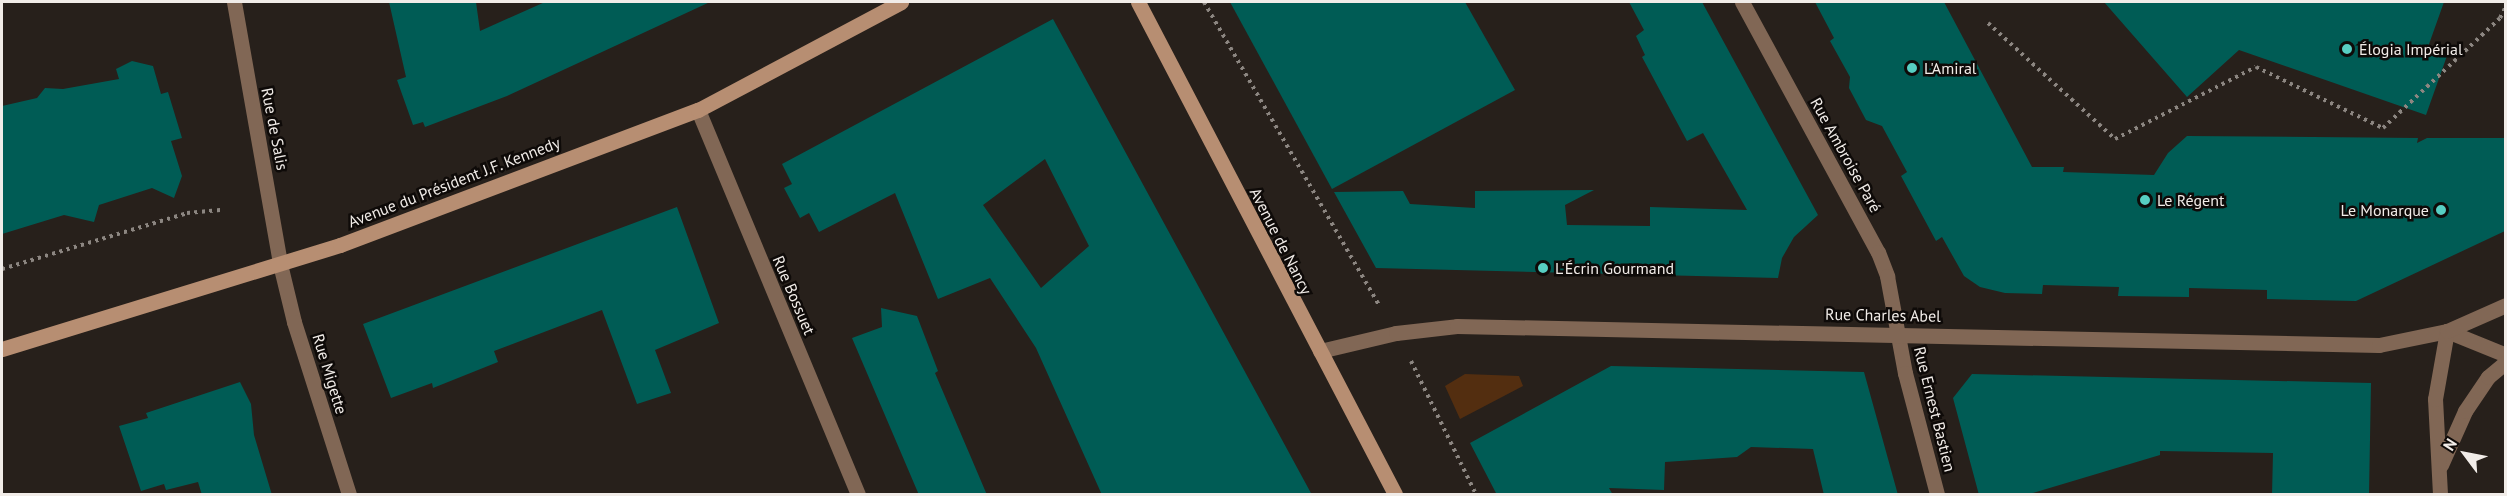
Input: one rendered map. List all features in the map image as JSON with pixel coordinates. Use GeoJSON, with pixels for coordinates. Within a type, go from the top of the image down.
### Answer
{"type":"FeatureCollection","features":[{"type":"Feature","properties":{"kind":"main road","name":"Avenue du Président J.F. Kennedy"},"geometry":{"type":"LineString","coordinates":[[2,349],[280,264],[698,110],[901,2]]}},
{"type":"Feature","properties":{"kind":"main road","name":"Avenue de Nancy"},"geometry":{"type":"LineString","coordinates":[[1138,2],[1395,495]]}},
{"type":"Feature","properties":{"kind":"street","name":"Rue de Salis"},"geometry":{"type":"LineString","coordinates":[[234,2],[280,264]]}},
{"type":"Feature","properties":{"kind":"street","name":"Rue Ambroise Paré"},"geometry":{"type":"LineString","coordinates":[[1742,2],[1878,252],[1887,276],[1899,332]]}},
{"type":"Feature","properties":{"kind":"street","name":"Rue Bossuet"},"geometry":{"type":"LineString","coordinates":[[698,110],[858,495]]}},
{"type":"Feature","properties":{"kind":"street","name":"Rue Migette"},"geometry":{"type":"LineString","coordinates":[[280,264],[349,495]]}},
{"type":"Feature","properties":{"kind":"street","name":"Rue Charles Abel"},"geometry":{"type":"LineString","coordinates":[[1320,351],[1396,333],[1457,326],[1899,332],[2379,345],[2447,331],[2505,305]]}},
{"type":"Feature","properties":{"kind":"street"},"geometry":{"type":"LineString","coordinates":[[2440,495],[2435,399],[2447,331],[2505,356]]}},
{"type":"Feature","properties":{"kind":"street","name":"Rue Ernest Bastien"},"geometry":{"type":"LineString","coordinates":[[1899,332],[1905,373],[1937,495]]}},
{"type":"Feature","properties":{"kind":"street"},"geometry":{"type":"LineString","coordinates":[[2440,466],[2465,411],[2488,376],[2505,362]]}},
{"type":"Feature","properties":{"kind":"path"},"geometry":{"type":"LineString","coordinates":[[1204,2],[1396,333],[1476,495]]}},
{"type":"Feature","properties":{"kind":"path"},"geometry":{"type":"LineString","coordinates":[[1988,23],[2115,139],[2256,67],[2383,128],[2500,18],[2505,6]]}},
{"type":"Feature","properties":{"kind":"path"},"geometry":{"type":"LineString","coordinates":[[2,269],[187,213],[223,210]]}},
{"type":"Feature","properties":{"kind":"shaded area"},"geometry":{"type":"Polygon","coordinates":[[[1465,374],[1519,376],[1523,386],[1460,419],[1445,386],[1465,374]]]}},
{"type":"Feature","properties":{"kind":"building"},"geometry":{"type":"Polygon","coordinates":[[[389,2],[476,2],[480,31],[545,2],[710,2],[507,96],[425,127],[423,122],[413,125],[397,80],[406,77],[389,2]]]}},
{"type":"Feature","properties":{"kind":"building"},"geometry":{"type":"Polygon","coordinates":[[[1230,2],[1465,2],[1515,90],[1332,189],[1230,2]]]}},
{"type":"Feature","properties":{"kind":"building"},"geometry":{"type":"Polygon","coordinates":[[[1629,2],[1702,2],[1818,215],[1794,237],[1782,258],[1778,278],[1376,268],[1334,192],[1403,191],[1410,204],[1475,208],[1475,191],[1594,190],[1565,205],[1567,225],[1650,226],[1650,207],[1747,210],[1703,133],[1687,141],[1642,57],[1645,55],[1636,36],[1644,30],[1629,2]]]}},
{"type":"Feature","properties":{"kind":"building","name":"Le Régent"},"geometry":{"type":"Polygon","coordinates":[[[1815,2],[1944,2],[2032,167],[2064,167],[2063,172],[2154,175],[2168,153],[2187,136],[2418,138],[2417,143],[2427,138],[2505,138],[2505,231],[2356,301],[2267,299],[2267,290],[2189,288],[2189,297],[2118,296],[2119,287],[2043,285],[2042,294],[2005,293],[1980,287],[1964,276],[1942,237],[1936,241],[1901,176],[1907,172],[1882,126],[1866,120],[1849,88],[1850,77],[1830,41],[1834,38],[1815,2]]]}},
{"type":"Feature","properties":{"kind":"building","name":"Élogia Impérial"},"geometry":{"type":"Polygon","coordinates":[[[2104,2],[2444,2],[2428,47],[2448,53],[2426,115],[2239,50],[2187,97],[2104,2]]]}},
{"type":"Feature","properties":{"kind":"building"},"geometry":{"type":"Polygon","coordinates":[[[1053,19],[1312,495],[1102,495],[1036,348],[990,278],[938,299],[895,193],[819,232],[809,213],[800,218],[784,188],[792,184],[782,164],[1053,19]],[[1045,159],[983,205],[1041,288],[1089,246],[1045,159]]]}},
{"type":"Feature","properties":{"kind":"building"},"geometry":{"type":"Polygon","coordinates":[[[132,61],[153,66],[161,94],[168,92],[182,138],[171,141],[182,176],[174,198],[152,188],[99,205],[94,222],[64,215],[2,234],[2,106],[37,98],[45,88],[63,89],[119,79],[116,69],[132,61]]]}},
{"type":"Feature","properties":{"kind":"building"},"geometry":{"type":"Polygon","coordinates":[[[677,207],[719,323],[655,350],[671,393],[637,404],[602,310],[494,351],[498,362],[433,388],[432,383],[391,398],[363,324],[677,207]]]}},
{"type":"Feature","properties":{"kind":"building"},"geometry":{"type":"Polygon","coordinates":[[[881,308],[917,316],[938,371],[935,373],[987,495],[919,495],[852,338],[882,327],[881,308]]]}},
{"type":"Feature","properties":{"kind":"building"},"geometry":{"type":"Polygon","coordinates":[[[1611,366],[1864,372],[1898,495],[1824,495],[1813,449],[1751,447],[1737,457],[1665,462],[1664,490],[1609,488],[1613,495],[1497,495],[1470,443],[1611,366]]]}},
{"type":"Feature","properties":{"kind":"building"},"geometry":{"type":"Polygon","coordinates":[[[1972,374],[2371,383],[2369,495],[2272,495],[2273,453],[2160,451],[2160,455],[2026,495],[1979,495],[1953,398],[1972,374]]]}},
{"type":"Feature","properties":{"kind":"building"},"geometry":{"type":"Polygon","coordinates":[[[240,382],[251,404],[254,435],[272,495],[202,495],[198,482],[166,490],[164,484],[141,491],[119,426],[148,418],[146,413],[240,382]]]}},
{"type":"Feature","properties":{"kind":"place","name":"Élogia Impérial"},"geometry":{"type":"Point","coordinates":[2347,49]}},
{"type":"Feature","properties":{"kind":"place","name":"L'Amiral"},"geometry":{"type":"Point","coordinates":[1912,68]}},
{"type":"Feature","properties":{"kind":"place","name":"Le Régent"},"geometry":{"type":"Point","coordinates":[2145,200]}},
{"type":"Feature","properties":{"kind":"place","name":"Le Monarque"},"geometry":{"type":"Point","coordinates":[2441,210]}},
{"type":"Feature","properties":{"kind":"place","name":"L'Écrin Gourmand"},"geometry":{"type":"Point","coordinates":[1543,268]}}]}
